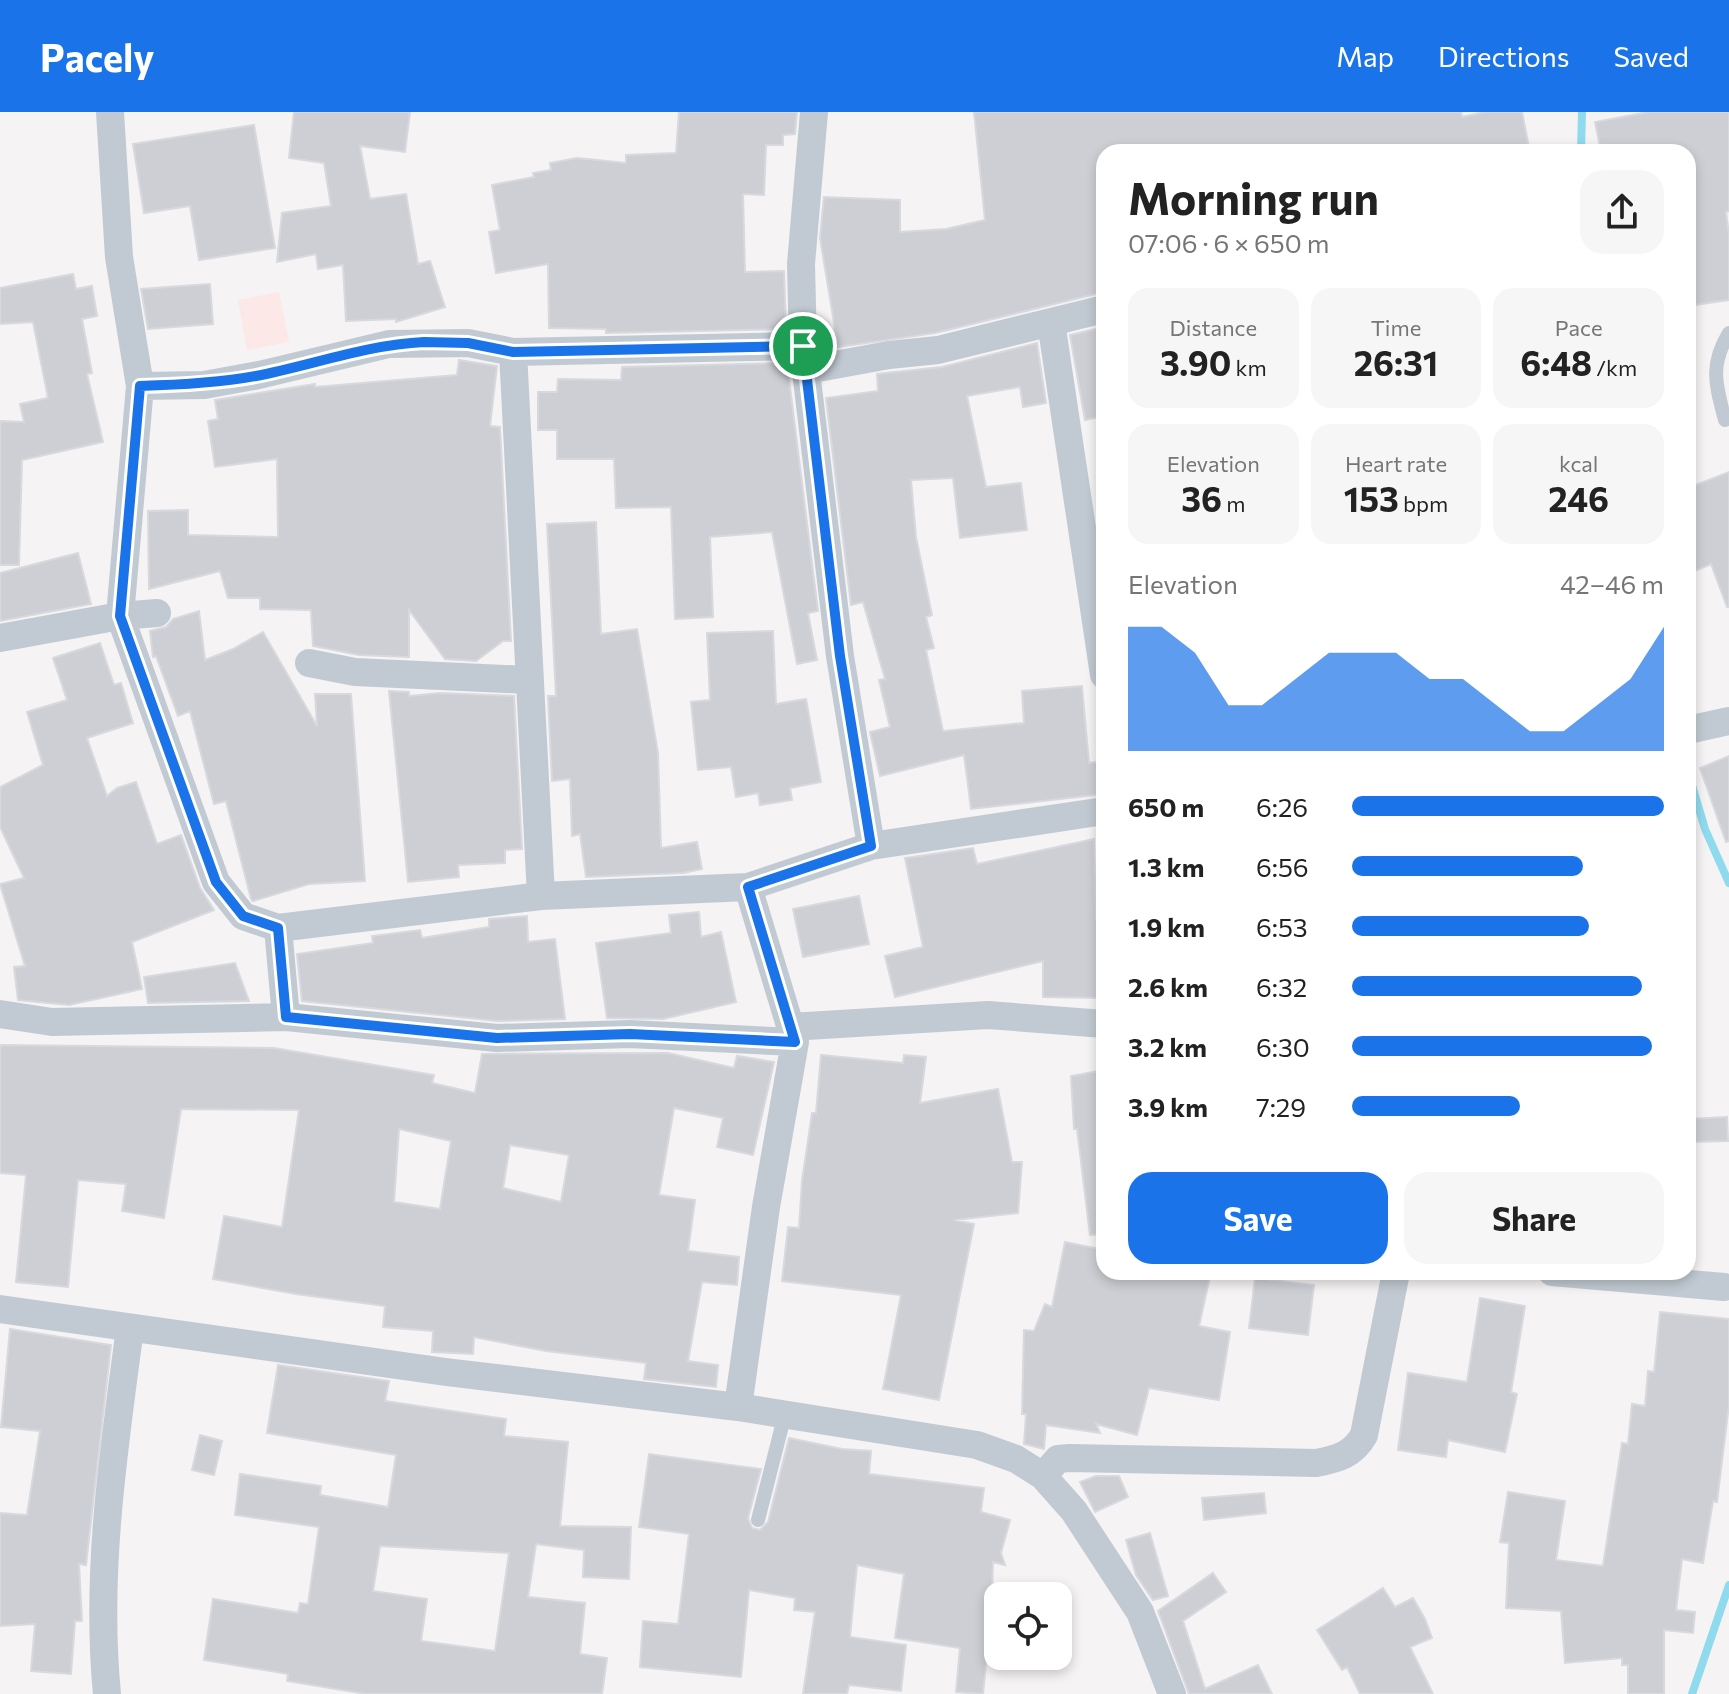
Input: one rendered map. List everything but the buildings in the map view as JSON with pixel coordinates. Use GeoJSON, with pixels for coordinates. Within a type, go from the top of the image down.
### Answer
{"type":"FeatureCollection","features":[{"type":"Feature","properties":{"kind":"street"},"geometry":{"type":"LineString","coordinates":[[110,112],[119,257],[140,386],[120,616],[216,882],[243,916],[278,928],[541,896],[748,887],[871,846],[1096,812]]}},
{"type":"Feature","properties":{"kind":"street"},"geometry":{"type":"LineString","coordinates":[[814,112],[801,264],[805,358],[840,656],[871,846]]}},
{"type":"Feature","properties":{"kind":"street"},"geometry":{"type":"LineString","coordinates":[[140,386],[204,385],[389,344],[468,343],[513,352],[805,358],[889,355],[938,350],[1096,311]]}},
{"type":"Feature","properties":{"kind":"street"},"geometry":{"type":"LineString","coordinates":[[1051,322],[1096,570]]}},
{"type":"Feature","properties":{"kind":"street"},"geometry":{"type":"LineString","coordinates":[[513,352],[541,896]]}},
{"type":"Feature","properties":{"kind":"street"},"geometry":{"type":"LineString","coordinates":[[0,638],[120,616],[157,613]]}},
{"type":"Feature","properties":{"kind":"street"},"geometry":{"type":"LineString","coordinates":[[309,663],[355,672],[528,680]]}},
{"type":"Feature","properties":{"kind":"street"},"geometry":{"type":"LineString","coordinates":[[1696,728],[1729,721]]}},
{"type":"Feature","properties":{"kind":"street"},"geometry":{"type":"LineString","coordinates":[[738,1407],[792,1034],[748,887]]}},
{"type":"Feature","properties":{"kind":"street"},"geometry":{"type":"LineString","coordinates":[[278,928],[286,1017]]}},
{"type":"Feature","properties":{"kind":"street"},"geometry":{"type":"LineString","coordinates":[[0,1014],[52,1022],[286,1017],[497,1038],[792,1034],[988,1015],[1096,1023]]}},
{"type":"Feature","properties":{"kind":"street"},"geometry":{"type":"LineString","coordinates":[[1043,1476],[1058,1459],[1070,1458],[1316,1463],[1348,1454],[1358,1447],[1364,1435],[1394,1280]]}},
{"type":"Feature","properties":{"kind":"street"},"geometry":{"type":"LineString","coordinates":[[1644,1280],[1724,1287]]}},
{"type":"Feature","properties":{"kind":"street"},"geometry":{"type":"LineString","coordinates":[[0,1309],[446,1372],[738,1407],[977,1445],[1016,1459],[1043,1476],[1074,1511],[1140,1612],[1172,1694]]}},
{"type":"Feature","properties":{"kind":"street"},"geometry":{"type":"LineString","coordinates":[[107,1694],[104,1568],[111,1473],[130,1328]]}},
{"type":"Feature","properties":{"kind":"lane"},"geometry":{"type":"LineString","coordinates":[[1725,420],[1716,384],[1715,359],[1729,333]]}},
{"type":"Feature","properties":{"kind":"lane"},"geometry":{"type":"LineString","coordinates":[[758,1520],[785,1414]]}},
{"type":"Feature","properties":{"kind":"shaded area"},"geometry":{"type":"Polygon","coordinates":[[[279,292],[289,342],[247,350],[238,300],[279,292]]]}},
{"type":"Feature","properties":{"kind":"waterway"},"geometry":{"type":"LineString","coordinates":[[1581,144],[1582,112]]}},
{"type":"Feature","properties":{"kind":"waterway"},"geometry":{"type":"LineString","coordinates":[[1696,799],[1705,829],[1729,883]]}},
{"type":"Feature","properties":{"kind":"waterway"},"geometry":{"type":"LineString","coordinates":[[1692,1694],[1729,1585]]}},
{"type":"Feature","properties":{"kind":"route"},"geometry":{"type":"LineString","coordinates":[[468,343],[513,352],[803,346],[840,656],[871,846],[748,887],[795,1042],[630,1034],[497,1038],[286,1017],[278,928],[243,916],[216,882],[120,616],[140,386],[204,385],[389,344],[468,343]]}}]}
